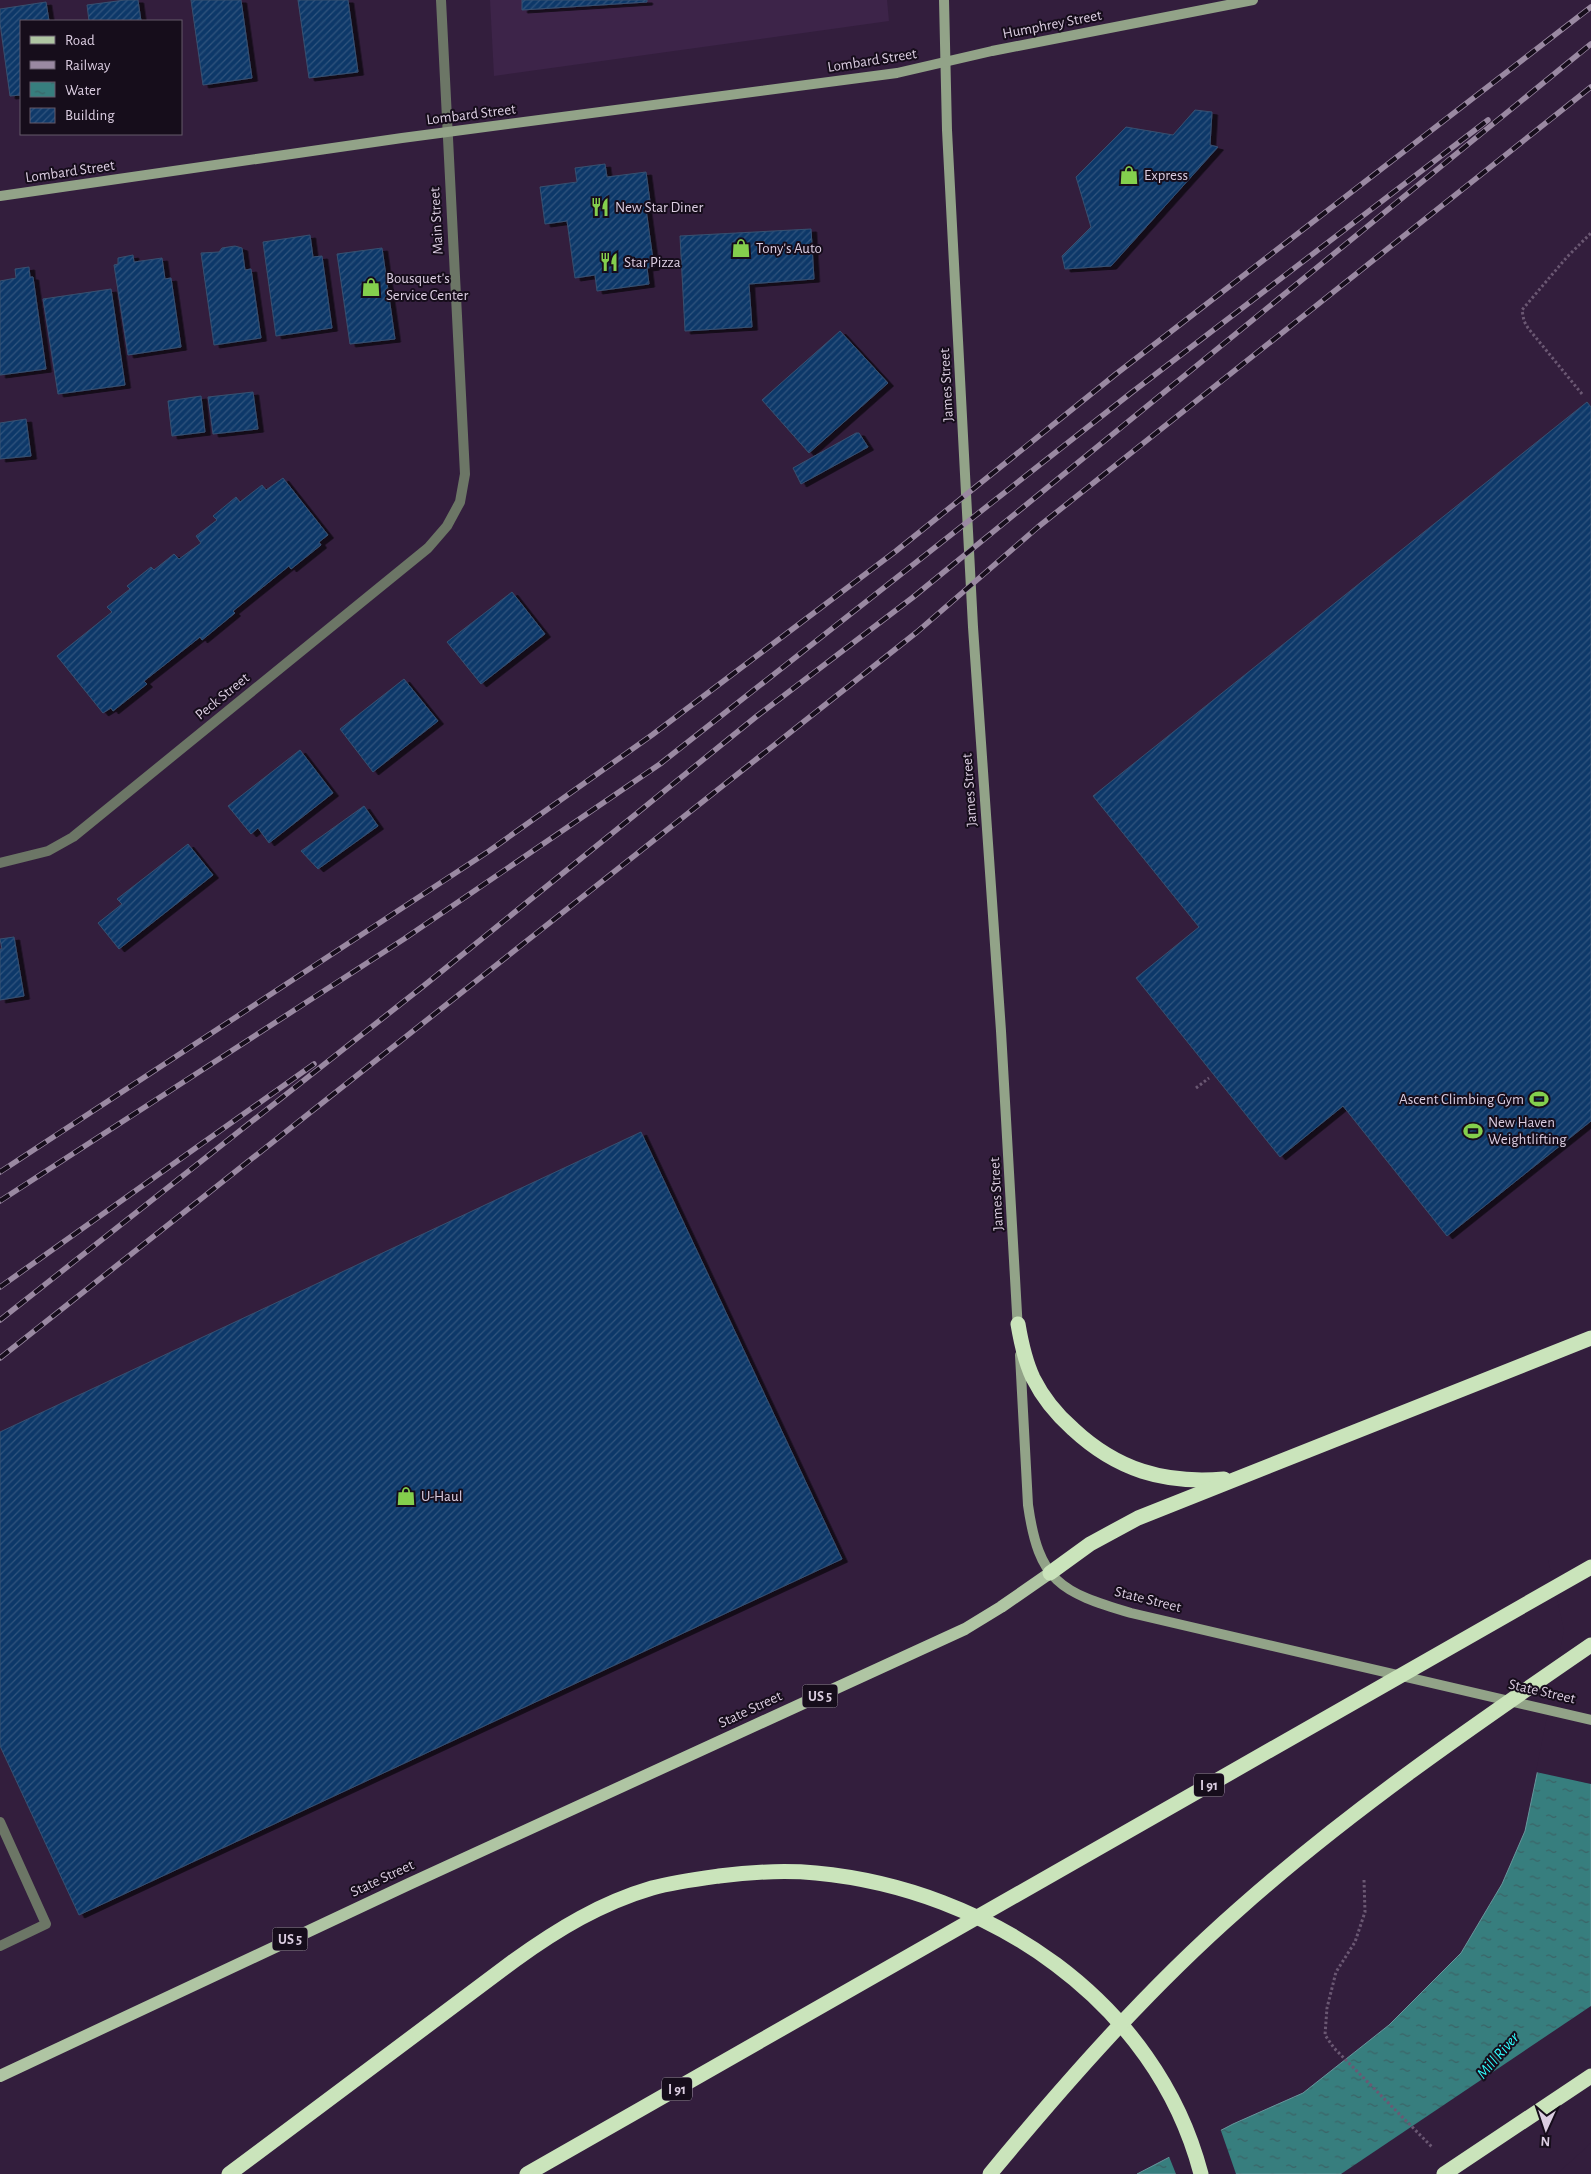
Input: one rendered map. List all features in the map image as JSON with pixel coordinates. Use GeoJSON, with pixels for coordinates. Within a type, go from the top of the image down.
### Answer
{"type":"FeatureCollection","features":[{"type":"Feature","properties":{"kind":"highway"},"geometry":{"type":"LineString","coordinates":[[1018,1324],[1027,1364],[1043,1394],[1054,1410],[1069,1426],[1104,1455],[1138,1471],[1174,1479],[1214,1480],[1252,1473]]}},
{"type":"Feature","properties":{"kind":"highway"},"geometry":{"type":"LineString","coordinates":[[1050,1573],[1090,1544],[1138,1518],[1591,1338]]}},
{"type":"Feature","properties":{"kind":"highway","name":"I 91"},"geometry":{"type":"LineString","coordinates":[[527,2174],[1591,1567]]}},
{"type":"Feature","properties":{"kind":"highway"},"geometry":{"type":"LineString","coordinates":[[990,2174],[1061,2091],[1143,2001],[1182,1961],[1290,1865],[1435,1754],[1591,1645]]}},
{"type":"Feature","properties":{"kind":"highway"},"geometry":{"type":"LineString","coordinates":[[229,2174],[529,1950],[577,1918],[602,1906],[655,1887],[738,1874],[814,1872],[851,1877],[919,1894],[958,1908],[994,1925],[1061,1967],[1094,1995],[1133,2039],[1153,2066],[1173,2102],[1193,2148],[1201,2174]]}},
{"type":"Feature","properties":{"kind":"highway"},"geometry":{"type":"LineString","coordinates":[[1444,2174],[1591,2076]]}},
{"type":"Feature","properties":{"kind":"main road","name":"State Street"},"geometry":{"type":"LineString","coordinates":[[0,2076],[408,1884],[965,1629],[1002,1607],[1050,1573]]}},
{"type":"Feature","properties":{"kind":"street","name":"Main Street"},"geometry":{"type":"LineString","coordinates":[[441,0],[446,132],[465,474],[460,502],[447,526]]}},
{"type":"Feature","properties":{"kind":"street","name":"James Street"},"geometry":{"type":"LineString","coordinates":[[944,0],[947,130],[973,627],[1001,1031],[1028,1505],[1036,1547],[1050,1573]]}},
{"type":"Feature","properties":{"kind":"street","name":"Humphrey Street"},"geometry":{"type":"LineString","coordinates":[[946,62],[1253,0]]}},
{"type":"Feature","properties":{"kind":"street","name":"Lombard Street"},"geometry":{"type":"LineString","coordinates":[[0,196],[446,132],[878,75],[946,62]]}},
{"type":"Feature","properties":{"kind":"street","name":"Peck Street"},"geometry":{"type":"LineString","coordinates":[[0,863],[48,851],[73,837],[428,548],[447,526]]}},
{"type":"Feature","properties":{"kind":"street","name":"State Street"},"geometry":{"type":"LineString","coordinates":[[1050,1573],[1063,1585],[1079,1595],[1131,1613],[1591,1720]]}},
{"type":"Feature","properties":{"kind":"street"},"geometry":{"type":"LineString","coordinates":[[0,1822],[46,1924],[0,1946]]}},
{"type":"Feature","properties":{"kind":"path"},"geometry":{"type":"LineString","coordinates":[[1582,394],[1528,328],[1524,321],[1522,310],[1567,257],[1591,234]]}},
{"type":"Feature","properties":{"kind":"path"},"geometry":{"type":"LineString","coordinates":[[1196,1088],[1209,1078]]}},
{"type":"Feature","properties":{"kind":"path"},"geometry":{"type":"LineString","coordinates":[[1364,1880],[1365,1912],[1355,1942],[1336,1972],[1327,2008],[1326,2035],[1334,2048],[1438,2153]]}},
{"type":"Feature","properties":{"kind":"shaded area"},"geometry":{"type":"Polygon","coordinates":[[[490,0],[887,0],[889,21],[494,76],[490,0]]]}},
{"type":"Feature","properties":{"kind":"water","name":"Mill River"},"geometry":{"type":"Polygon","coordinates":[[[1591,1517],[1591,2140],[1553,2174],[1137,2174],[1233,2124],[1303,2093],[1389,2025],[1461,1953],[1502,1884],[1525,1831],[1591,1517]]]}},
{"type":"Feature","properties":{"kind":"pier"},"geometry":{"type":"Polygon","coordinates":[[[1591,1515],[1591,1784],[1536,1772],[1564,1630],[1548,1560],[1591,1515]]]}},
{"type":"Feature","properties":{"kind":"pier"},"geometry":{"type":"Polygon","coordinates":[[[1591,2006],[1591,2143],[1557,2174],[1341,2174],[1591,2006]]]}},
{"type":"Feature","properties":{"kind":"pier"},"geometry":{"type":"Polygon","coordinates":[[[1220,2128],[1236,2174],[1176,2174],[1168,2154],[1220,2128]]]}},
{"type":"Feature","properties":{"kind":"building"},"geometry":{"type":"Polygon","coordinates":[[[138,0],[141,20],[89,20],[87,5],[138,0]]]}},
{"type":"Feature","properties":{"kind":"building"},"geometry":{"type":"Polygon","coordinates":[[[191,0],[241,0],[252,78],[203,85],[191,0]]]}},
{"type":"Feature","properties":{"kind":"building"},"geometry":{"type":"Polygon","coordinates":[[[298,0],[348,0],[358,72],[309,78],[298,0]]]}},
{"type":"Feature","properties":{"kind":"building"},"geometry":{"type":"Polygon","coordinates":[[[522,0],[647,0],[647,2],[522,10],[522,0]]]}},
{"type":"Feature","properties":{"kind":"building"},"geometry":{"type":"Polygon","coordinates":[[[46,2],[49,20],[20,20],[20,95],[10,96],[0,23],[0,9],[46,2]]]}},
{"type":"Feature","properties":{"kind":"building"},"geometry":{"type":"Polygon","coordinates":[[[1195,110],[1212,112],[1210,145],[1218,147],[1111,266],[1065,269],[1062,256],[1091,227],[1076,177],[1126,127],[1173,135],[1195,110]]]}},
{"type":"Feature","properties":{"kind":"building"},"geometry":{"type":"Polygon","coordinates":[[[605,164],[607,177],[646,172],[651,209],[646,209],[654,267],[647,268],[649,284],[597,291],[595,275],[575,278],[567,221],[545,224],[540,187],[577,182],[575,168],[605,164]]]}},
{"type":"Feature","properties":{"kind":"building"},"geometry":{"type":"Polygon","coordinates":[[[811,229],[814,279],[749,284],[752,327],[685,331],[680,236],[811,229]]]}},
{"type":"Feature","properties":{"kind":"building"},"geometry":{"type":"Polygon","coordinates":[[[310,235],[313,257],[322,256],[332,328],[276,336],[263,242],[310,235]]]}},
{"type":"Feature","properties":{"kind":"building"},"geometry":{"type":"Polygon","coordinates":[[[235,246],[242,248],[245,270],[251,269],[261,338],[214,345],[201,253],[219,252],[222,248],[235,246]]]}},
{"type":"Feature","properties":{"kind":"building"},"geometry":{"type":"Polygon","coordinates":[[[382,248],[395,339],[350,344],[337,254],[382,248]]]}},
{"type":"Feature","properties":{"kind":"building"},"geometry":{"type":"Polygon","coordinates":[[[133,255],[134,262],[162,258],[165,279],[171,278],[181,347],[128,355],[114,265],[118,264],[118,258],[133,255]]]}},
{"type":"Feature","properties":{"kind":"building"},"geometry":{"type":"Polygon","coordinates":[[[29,267],[30,277],[33,277],[46,369],[0,375],[0,281],[16,278],[15,269],[29,267]]]}},
{"type":"Feature","properties":{"kind":"building"},"geometry":{"type":"Polygon","coordinates":[[[111,289],[125,385],[58,394],[43,299],[111,289]]]}},
{"type":"Feature","properties":{"kind":"building"},"geometry":{"type":"Polygon","coordinates":[[[840,331],[888,383],[809,453],[762,400],[840,331]]]}},
{"type":"Feature","properties":{"kind":"building"},"geometry":{"type":"Polygon","coordinates":[[[253,392],[258,429],[213,434],[208,397],[253,392]]]}},
{"type":"Feature","properties":{"kind":"building"},"geometry":{"type":"Polygon","coordinates":[[[201,396],[205,432],[172,436],[168,401],[201,396]]]}},
{"type":"Feature","properties":{"kind":"building"},"geometry":{"type":"Polygon","coordinates":[[[1587,402],[1591,407],[1591,1121],[1447,1236],[1343,1106],[1280,1157],[1136,978],[1199,927],[1093,796],[1587,402]]]}},
{"type":"Feature","properties":{"kind":"building"},"geometry":{"type":"Polygon","coordinates":[[[26,419],[31,456],[0,459],[0,423],[26,419]]]}},
{"type":"Feature","properties":{"kind":"building"},"geometry":{"type":"Polygon","coordinates":[[[859,433],[868,447],[801,484],[793,468],[859,433]]]}},
{"type":"Feature","properties":{"kind":"building"},"geometry":{"type":"Polygon","coordinates":[[[283,478],[328,535],[319,542],[321,545],[291,569],[289,566],[233,611],[235,613],[202,640],[200,637],[144,681],[147,684],[113,711],[111,708],[103,713],[57,656],[112,612],[107,607],[130,589],[127,586],[151,567],[154,570],[174,554],[179,559],[201,543],[196,536],[217,520],[213,516],[236,497],[240,502],[262,485],[266,490],[283,478]]]}},
{"type":"Feature","properties":{"kind":"building"},"geometry":{"type":"Polygon","coordinates":[[[512,592],[545,634],[481,684],[447,642],[512,592]]]}},
{"type":"Feature","properties":{"kind":"building"},"geometry":{"type":"Polygon","coordinates":[[[404,679],[438,721],[373,772],[340,729],[404,679]]]}},
{"type":"Feature","properties":{"kind":"building"},"geometry":{"type":"Polygon","coordinates":[[[300,750],[333,793],[269,843],[258,828],[251,834],[228,806],[300,750]]]}},
{"type":"Feature","properties":{"kind":"building"},"geometry":{"type":"Polygon","coordinates":[[[364,806],[378,826],[318,869],[301,851],[364,806]]]}},
{"type":"Feature","properties":{"kind":"building"},"geometry":{"type":"Polygon","coordinates":[[[188,844],[213,875],[119,949],[98,923],[122,904],[117,899],[188,844]]]}},
{"type":"Feature","properties":{"kind":"building"},"geometry":{"type":"Polygon","coordinates":[[[14,937],[24,996],[0,1000],[0,949],[2,949],[0,939],[14,937]]]}},
{"type":"Feature","properties":{"kind":"building","name":"U-Haul"},"geometry":{"type":"Polygon","coordinates":[[[641,1132],[842,1559],[79,1915],[0,1746],[0,1432],[641,1132]]]}},
{"type":"Feature","properties":{"kind":"railway"},"geometry":{"type":"LineString","coordinates":[[0,1172],[489,851],[652,735],[896,551],[1116,374],[1591,7]]}},
{"type":"Feature","properties":{"kind":"railway"},"geometry":{"type":"LineString","coordinates":[[0,1320],[426,984],[757,716],[912,598],[1591,44]]}},
{"type":"Feature","properties":{"kind":"railway"},"geometry":{"type":"LineString","coordinates":[[0,1358],[917,632],[1038,527],[1591,87]]}},
{"type":"Feature","properties":{"kind":"railway"},"geometry":{"type":"LineString","coordinates":[[0,1201],[404,939],[660,764],[1131,393],[1488,120]]}},
{"type":"Feature","properties":{"kind":"railway"},"geometry":{"type":"LineString","coordinates":[[0,1287],[314,1064]]}},
{"type":"Feature","properties":{"kind":"place","name":"Express"},"geometry":{"type":"Point","coordinates":[1129,175]}},
{"type":"Feature","properties":{"kind":"place","name":"New Star Diner"},"geometry":{"type":"Point","coordinates":[600,207]}},
{"type":"Feature","properties":{"kind":"place","name":"Tony's Auto"},"geometry":{"type":"Point","coordinates":[741,248]}},
{"type":"Feature","properties":{"kind":"place","name":"Star Pizza"},"geometry":{"type":"Point","coordinates":[609,262]}},
{"type":"Feature","properties":{"kind":"place","name":"Bousquet's Service Center"},"geometry":{"type":"Point","coordinates":[371,287]}},
{"type":"Feature","properties":{"kind":"place","name":"Ascent Climbing Gym"},"geometry":{"type":"Point","coordinates":[1539,1099]}},
{"type":"Feature","properties":{"kind":"place","name":"New Haven Weightlifting"},"geometry":{"type":"Point","coordinates":[1473,1131]}},
{"type":"Feature","properties":{"kind":"place","name":"U-Haul"},"geometry":{"type":"Point","coordinates":[406,1496]}}]}
